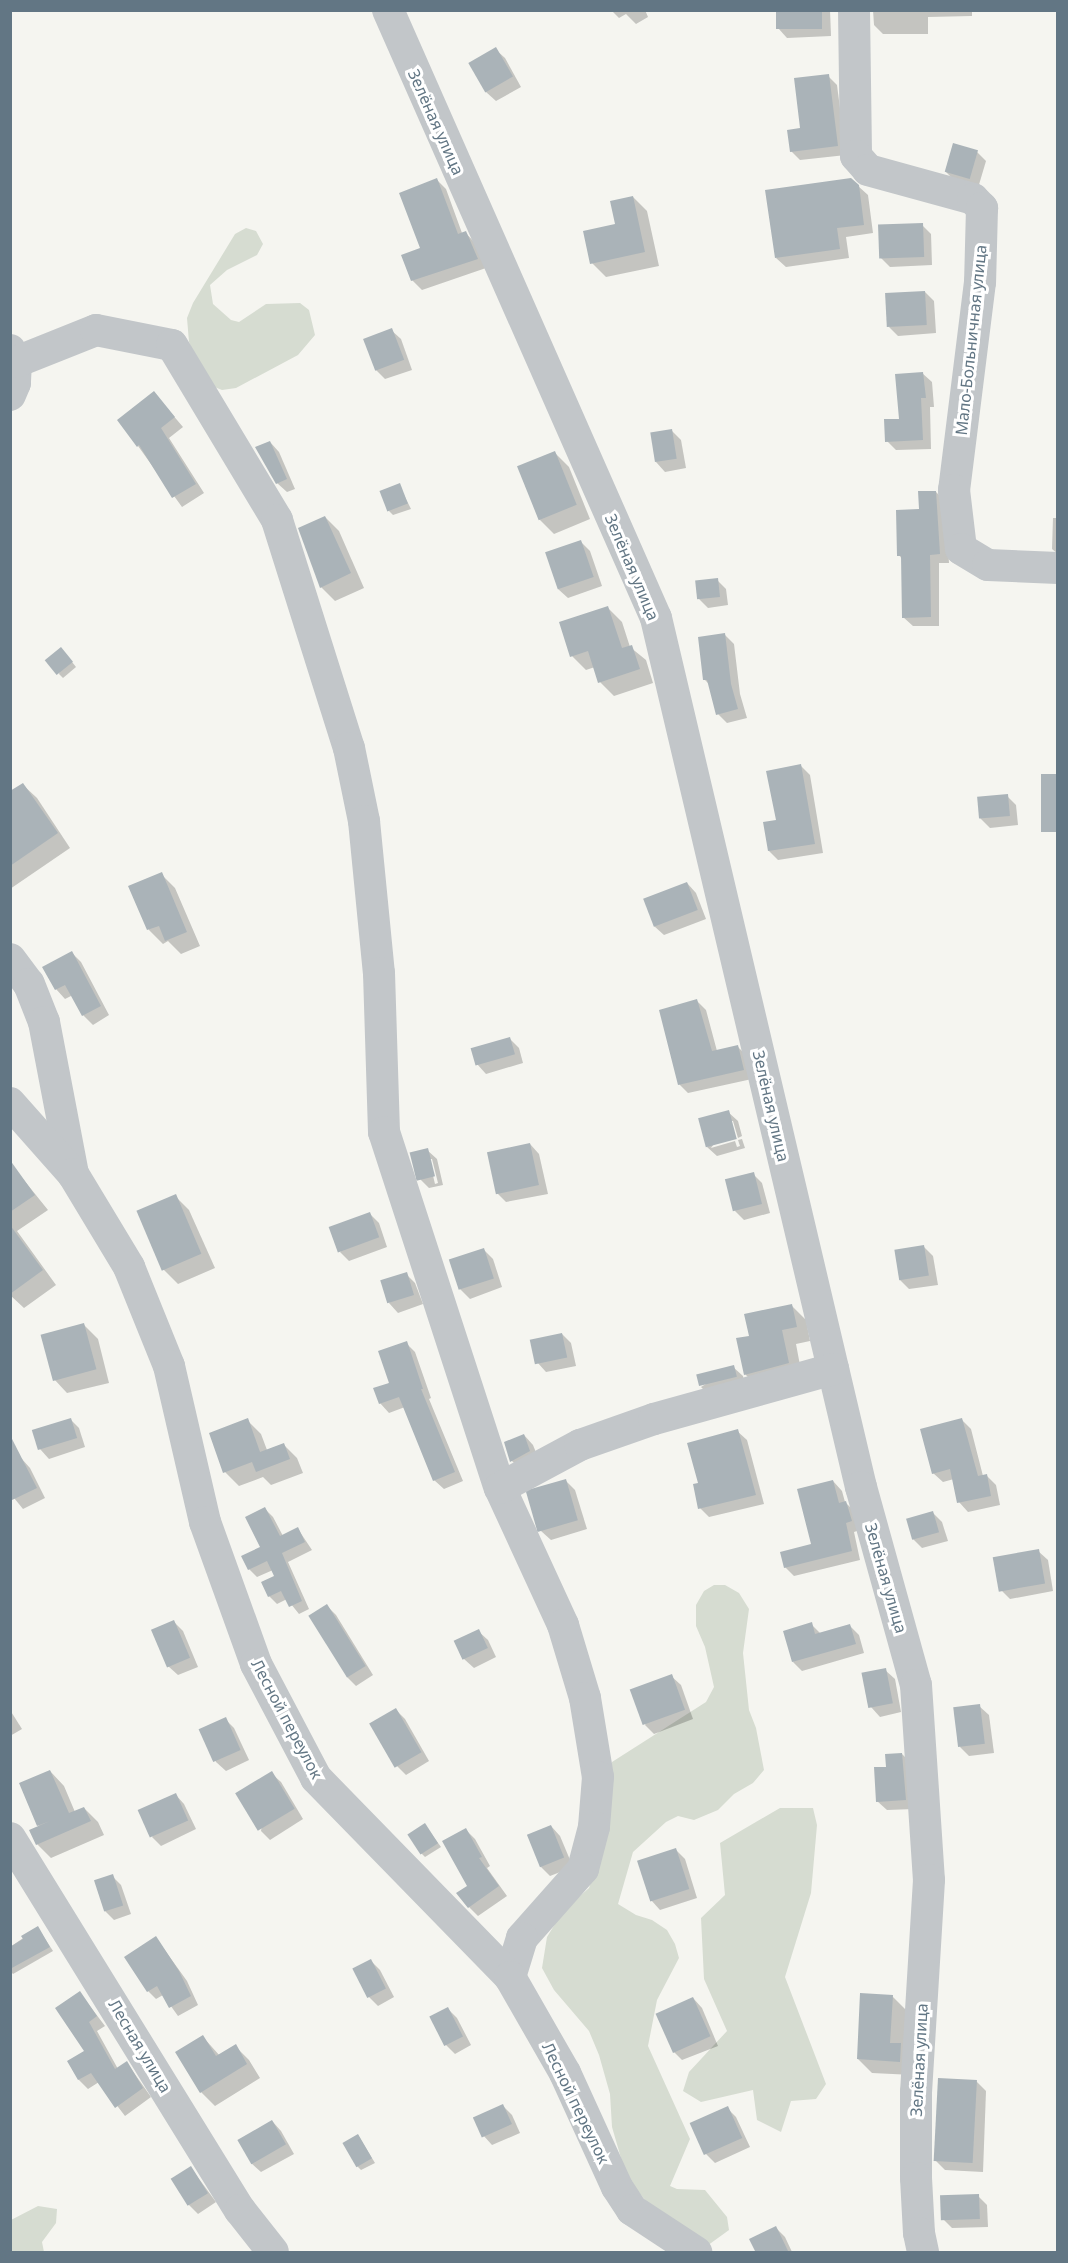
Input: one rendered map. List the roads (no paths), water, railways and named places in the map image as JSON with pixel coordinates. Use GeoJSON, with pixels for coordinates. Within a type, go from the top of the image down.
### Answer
{"type":"FeatureCollection","features":[{"type":"Feature","properties":{"kind":"street","name":"Зелёная улица"},"geometry":{"type":"LineString","coordinates":[[388,10],[656,618],[861,1487],[916,1684],[929,1880],[916,2092],[916,2178],[919,2233],[923,2253]]}},
{"type":"Feature","properties":{"kind":"street","name":"Мало-Больничная улица"},"geometry":{"type":"LineString","coordinates":[[854,10],[856,156],[868,170],[973,199],[982,208],[980,282],[954,490],[961,549],[988,565],[1058,568]]}},
{"type":"Feature","properties":{"kind":"street"},"geometry":{"type":"LineString","coordinates":[[10,395],[15,383],[14,356],[96,330],[172,345],[277,520],[349,748],[364,821],[379,973],[384,1132],[500,1488],[563,1625],[585,1698],[598,1777],[594,1827],[583,1869],[522,1938],[510,1977]]}},
{"type":"Feature","properties":{"kind":"street"},"geometry":{"type":"LineString","coordinates":[[10,959],[29,984],[44,1022],[73,1174]]}},
{"type":"Feature","properties":{"kind":"street","name":"Лесной переулок"},"geometry":{"type":"LineString","coordinates":[[10,1103],[73,1174],[129,1267],[165,1355],[205,1522],[256,1664],[316,1778],[510,1977],[565,2073],[617,2187],[632,2210],[696,2253]]}},
{"type":"Feature","properties":{"kind":"street"},"geometry":{"type":"LineString","coordinates":[[500,1488],[580,1445],[654,1419],[833,1368]]}},
{"type":"Feature","properties":{"kind":"street","name":"Лесная улица"},"geometry":{"type":"LineString","coordinates":[[10,1838],[240,2210],[273,2253]]}}]}
